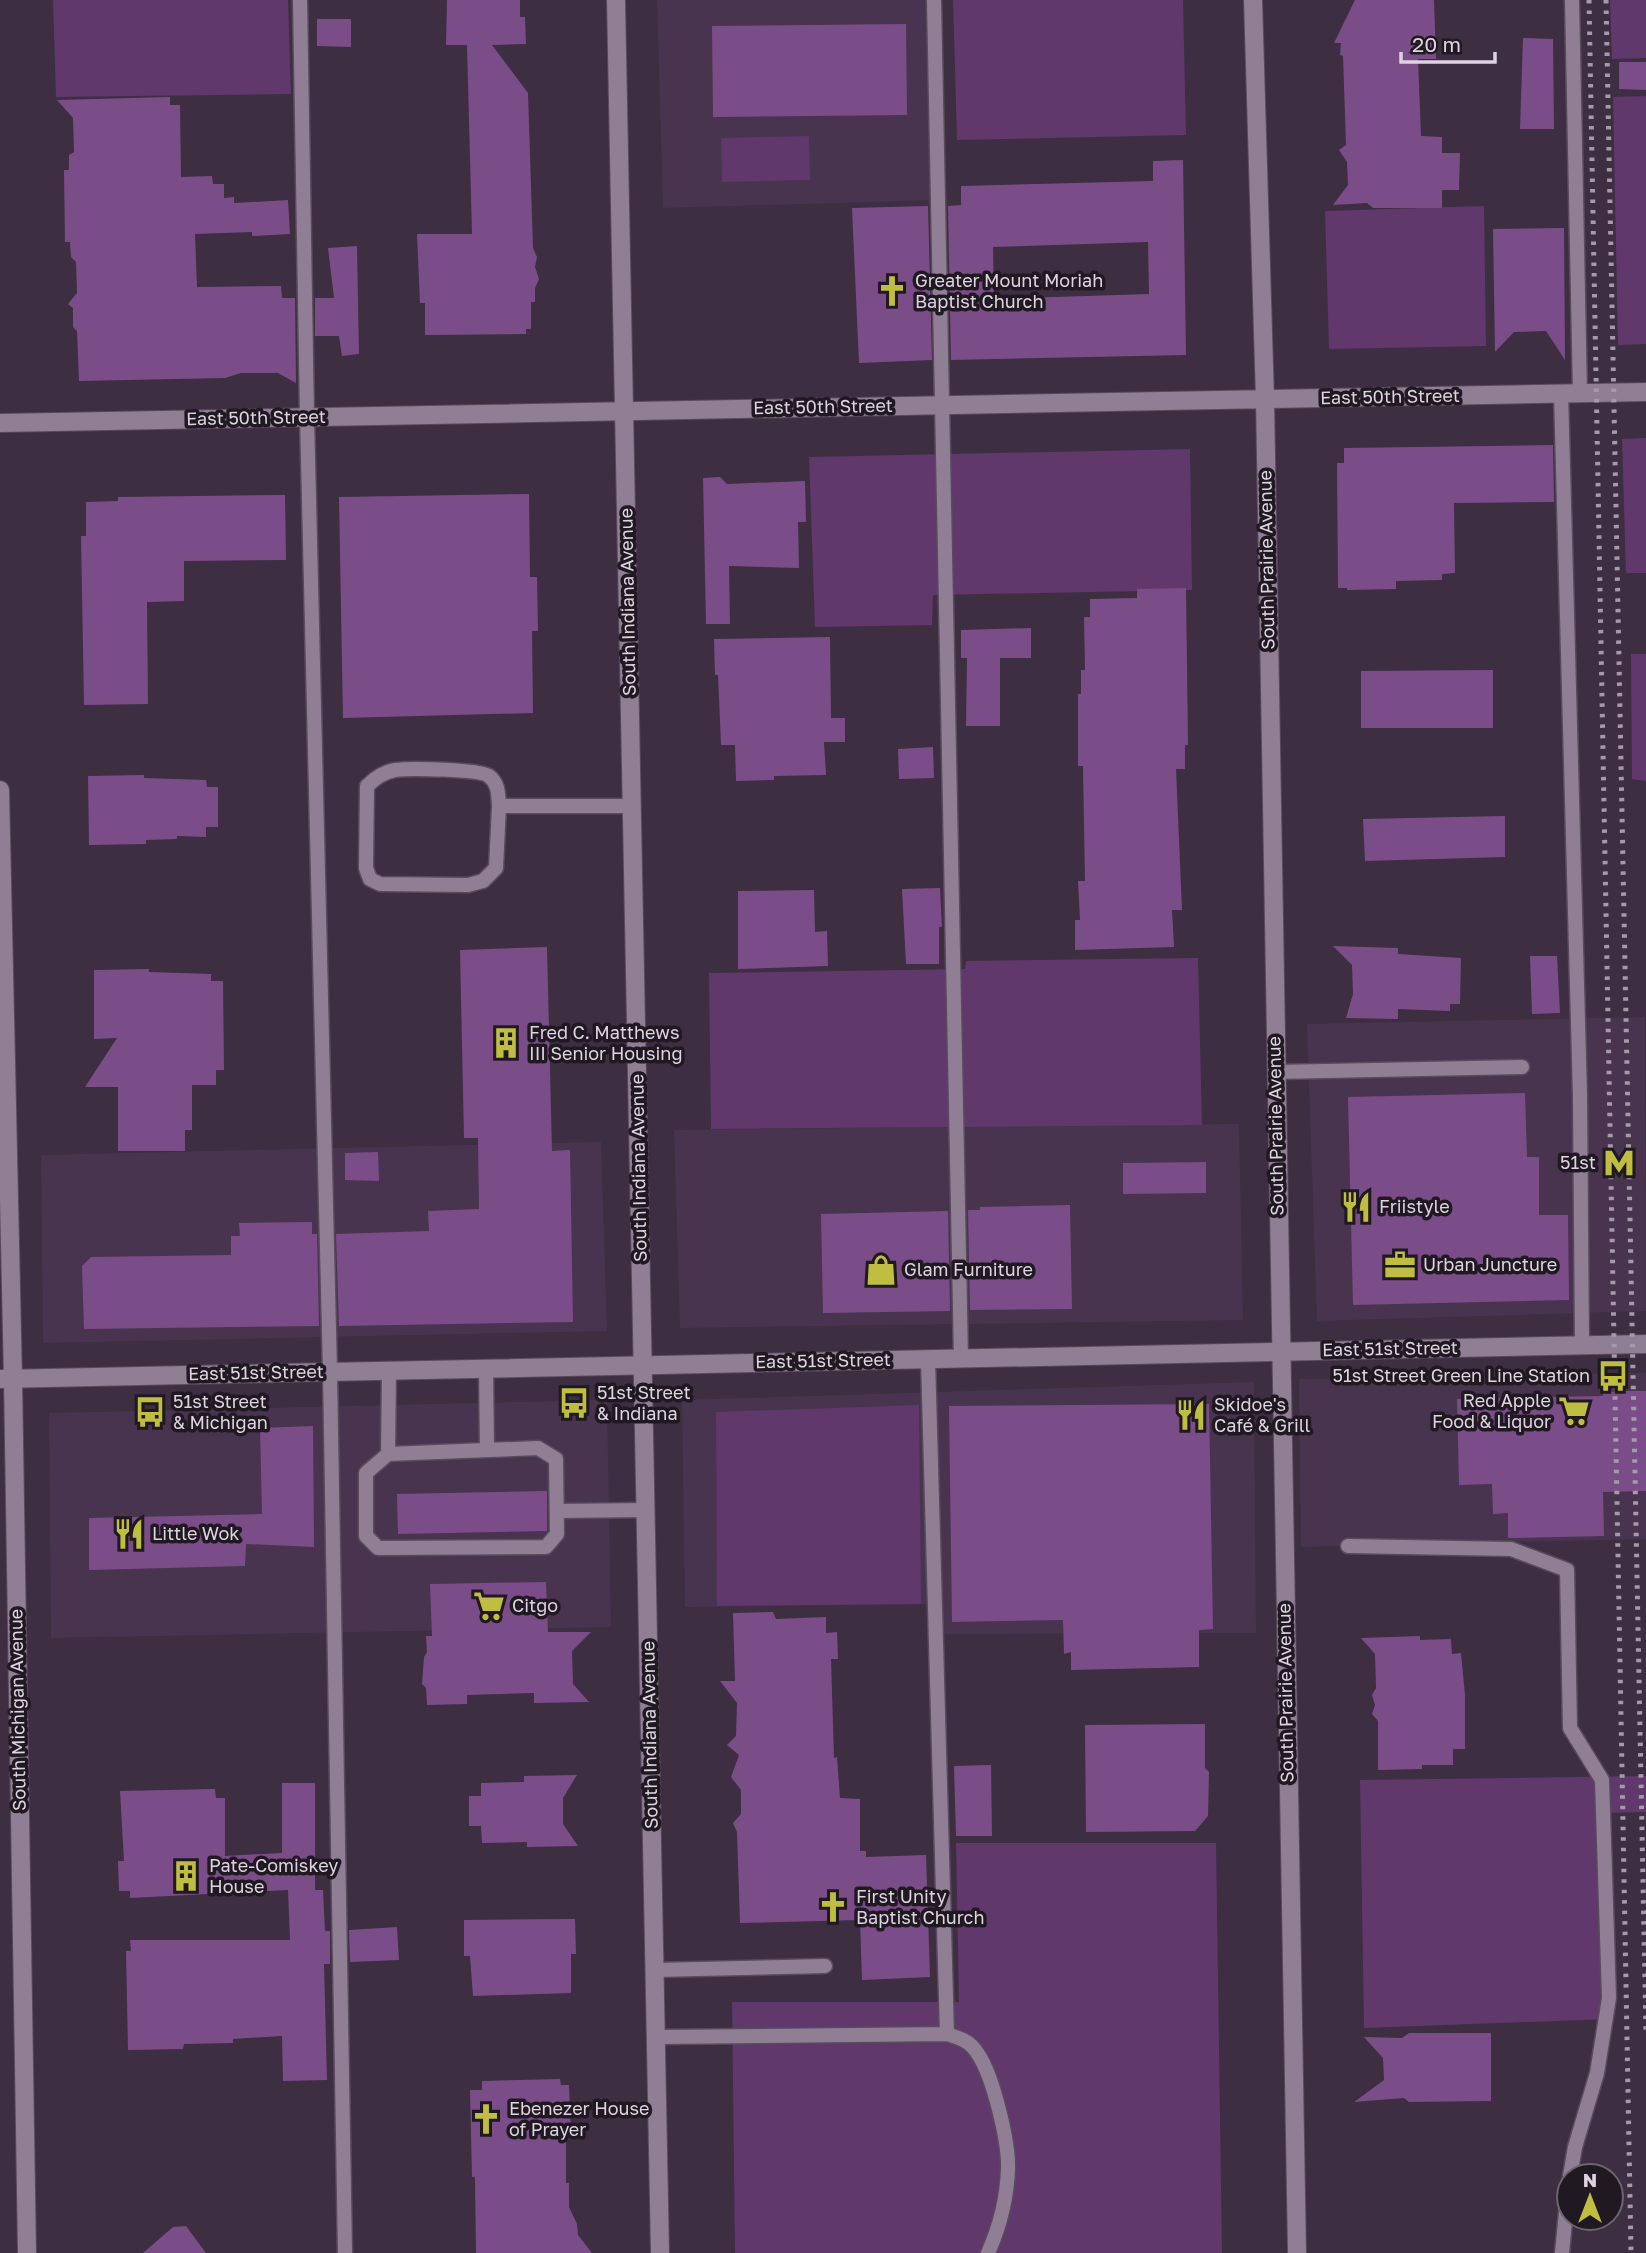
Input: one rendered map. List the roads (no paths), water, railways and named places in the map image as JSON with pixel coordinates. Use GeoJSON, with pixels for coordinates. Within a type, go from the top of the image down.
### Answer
{"type":"FeatureCollection","features":[{"type":"Feature","properties":{"kind":"street","name":"South Indiana Avenue"},"geometry":{"type":"LineString","coordinates":[[616,0],[660,2253]]}},
{"type":"Feature","properties":{"kind":"street","name":"South Prairie Avenue"},"geometry":{"type":"LineString","coordinates":[[1253,0],[1265,399],[1297,2253]]}},
{"type":"Feature","properties":{"kind":"street","name":"East 50th Street"},"geometry":{"type":"LineString","coordinates":[[0,423],[1646,392]]}},
{"type":"Feature","properties":{"kind":"street","name":"South Michigan Avenue"},"geometry":{"type":"LineString","coordinates":[[0,790],[7,1379],[27,2253]]}},
{"type":"Feature","properties":{"kind":"street","name":"East 51st Street"},"geometry":{"type":"LineString","coordinates":[[7,1379],[1646,1344]]}},
{"type":"Feature","properties":{"kind":"lane"},"geometry":{"type":"LineString","coordinates":[[300,0],[307,417],[330,1372],[345,2253]]}},
{"type":"Feature","properties":{"kind":"lane"},"geometry":{"type":"LineString","coordinates":[[934,0],[961,1358]]}},
{"type":"Feature","properties":{"kind":"lane"},"geometry":{"type":"LineString","coordinates":[[1572,0],[1580,393]]}},
{"type":"Feature","properties":{"kind":"lane"},"geometry":{"type":"LineString","coordinates":[[1561,393],[1580,1096],[1582,1345]]}},
{"type":"Feature","properties":{"kind":"lane"},"geometry":{"type":"LineString","coordinates":[[396,770],[474,771],[488,775],[498,788],[499,806],[496,868],[484,881],[468,886],[380,884],[370,879],[366,868],[367,786],[377,776],[396,770]]}},
{"type":"Feature","properties":{"kind":"lane"},"geometry":{"type":"LineString","coordinates":[[499,806],[632,806]]}},
{"type":"Feature","properties":{"kind":"lane"},"geometry":{"type":"LineString","coordinates":[[1276,1072],[1522,1067]]}},
{"type":"Feature","properties":{"kind":"lane"},"geometry":{"type":"LineString","coordinates":[[928,1359],[947,2034]]}},
{"type":"Feature","properties":{"kind":"lane"},"geometry":{"type":"LineString","coordinates":[[486,1368],[487,1450]]}},
{"type":"Feature","properties":{"kind":"lane"},"geometry":{"type":"LineString","coordinates":[[388,1454],[389,1370]]}},
{"type":"Feature","properties":{"kind":"lane"},"geometry":{"type":"LineString","coordinates":[[538,1448],[556,1459],[557,1534],[546,1547],[378,1548],[366,1536],[366,1473],[388,1454],[487,1450],[538,1448]]}},
{"type":"Feature","properties":{"kind":"lane"},"geometry":{"type":"LineString","coordinates":[[556,1511],[646,1510]]}},
{"type":"Feature","properties":{"kind":"lane"},"geometry":{"type":"LineString","coordinates":[[1348,1546],[1511,1549],[1567,1570],[1570,1728],[1602,1780],[1609,1998],[1597,2073],[1572,2162]]}},
{"type":"Feature","properties":{"kind":"lane"},"geometry":{"type":"LineString","coordinates":[[655,1970],[825,1966]]}},
{"type":"Feature","properties":{"kind":"lane"},"geometry":{"type":"LineString","coordinates":[[656,2037],[947,2034],[964,2039],[978,2053],[989,2080],[1003,2129],[1009,2167],[1005,2203],[988,2253]]}},
{"type":"Feature","properties":{"kind":"lane"},"geometry":{"type":"LineString","coordinates":[[1562,2253],[1564,2232]]}},
{"type":"Feature","properties":{"kind":"railway"},"geometry":{"type":"LineString","coordinates":[[1589,0],[1631,2253]]}},
{"type":"Feature","properties":{"kind":"railway"},"geometry":{"type":"LineString","coordinates":[[1606,0],[1646,2034]]}},
{"type":"Feature","properties":{"kind":"place","name":"Greater Mount Moriah Baptist Church"},"geometry":{"type":"Point","coordinates":[892,291]}},
{"type":"Feature","properties":{"kind":"place","name":"Fred C. Matthews III Senior Housing"},"geometry":{"type":"Point","coordinates":[506,1043]}},
{"type":"Feature","properties":{"kind":"place","name":"51st"},"geometry":{"type":"Point","coordinates":[1619,1163]}},
{"type":"Feature","properties":{"kind":"place","name":"Friistyle"},"geometry":{"type":"Point","coordinates":[1356,1207]}},
{"type":"Feature","properties":{"kind":"place","name":"Urban Juncture"},"geometry":{"type":"Point","coordinates":[1400,1265]}},
{"type":"Feature","properties":{"kind":"place","name":"Glam Furniture"},"geometry":{"type":"Point","coordinates":[881,1270]}},
{"type":"Feature","properties":{"kind":"place","name":"51st Street Green Line Station"},"geometry":{"type":"Point","coordinates":[1613,1376]}},
{"type":"Feature","properties":{"kind":"place","name":"51st Street & Indiana"},"geometry":{"type":"Point","coordinates":[574,1403]}},
{"type":"Feature","properties":{"kind":"place","name":"Red Apple Food & Liquor"},"geometry":{"type":"Point","coordinates":[1574,1411]}},
{"type":"Feature","properties":{"kind":"place","name":"51st Street & Michigan"},"geometry":{"type":"Point","coordinates":[150,1412]}},
{"type":"Feature","properties":{"kind":"place","name":"Skidoe's Café & Grill"},"geometry":{"type":"Point","coordinates":[1191,1415]}},
{"type":"Feature","properties":{"kind":"place","name":"Little Wok"},"geometry":{"type":"Point","coordinates":[129,1534]}},
{"type":"Feature","properties":{"kind":"place","name":"Citgo"},"geometry":{"type":"Point","coordinates":[489,1606]}},
{"type":"Feature","properties":{"kind":"place","name":"Pate-Comiskey House"},"geometry":{"type":"Point","coordinates":[186,1876]}},
{"type":"Feature","properties":{"kind":"place","name":"First Unity Baptist Church"},"geometry":{"type":"Point","coordinates":[833,1907]}},
{"type":"Feature","properties":{"kind":"place","name":"Ebenezer House of Prayer"},"geometry":{"type":"Point","coordinates":[486,2119]}}]}
